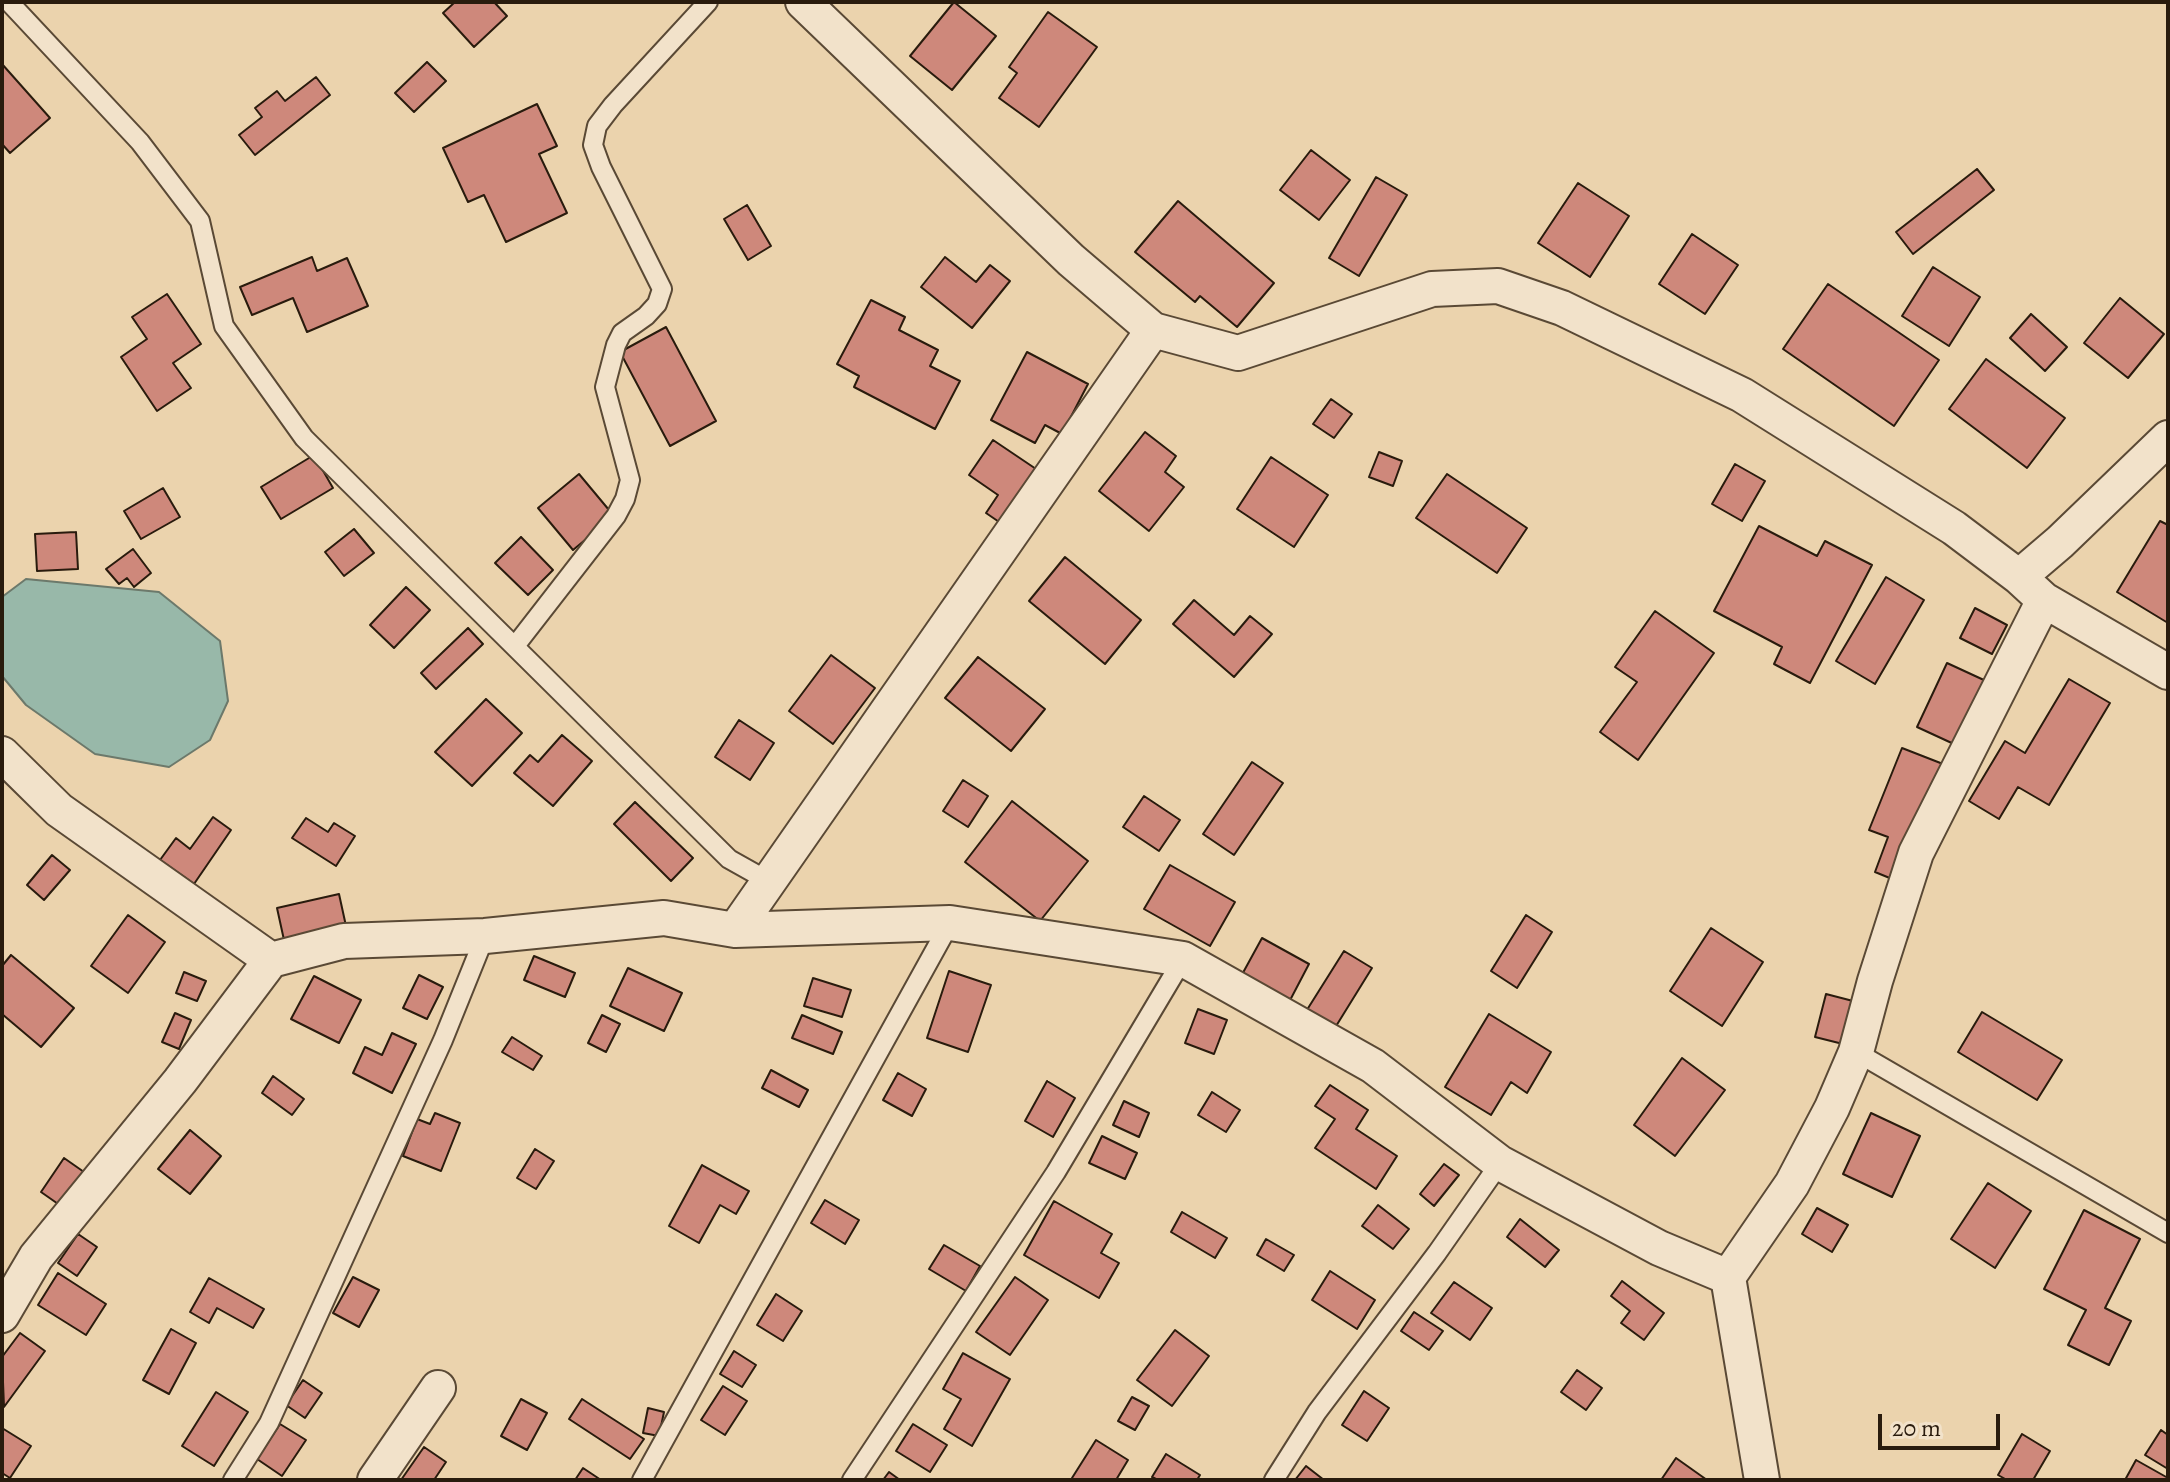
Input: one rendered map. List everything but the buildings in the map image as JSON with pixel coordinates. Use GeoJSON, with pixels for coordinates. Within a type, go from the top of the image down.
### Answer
{"type":"FeatureCollection","features":[{"type":"Feature","properties":{"kind":"street"},"geometry":{"type":"LineString","coordinates":[[803,2],[1071,260],[1153,330],[1238,353],[1432,289],[1498,286],[1562,308],[1742,395],[1954,528],[2032,589],[2168,672]]}},
{"type":"Feature","properties":{"kind":"street"},"geometry":{"type":"LineString","coordinates":[[735,930],[1153,330]]}},
{"type":"Feature","properties":{"kind":"street"},"geometry":{"type":"LineString","coordinates":[[1762,1480],[1728,1277],[1792,1184],[1832,1108],[1856,1052],[1916,853],[2032,589],[2060,542],[2168,438]]}},
{"type":"Feature","properties":{"kind":"street"},"geometry":{"type":"LineString","coordinates":[[2,754],[59,810],[271,960]]}},
{"type":"Feature","properties":{"kind":"street"},"geometry":{"type":"LineString","coordinates":[[2,1315],[36,1257],[180,1081],[271,960],[344,941],[485,936],[664,918],[735,930],[950,923],[1183,959],[1373,1066],[1500,1163],[1659,1248],[1728,1277]]}},
{"type":"Feature","properties":{"kind":"street"},"geometry":{"type":"LineString","coordinates":[[375,1480],[438,1388]]}},
{"type":"Feature","properties":{"kind":"lane"},"geometry":{"type":"LineString","coordinates":[[9,2],[140,142],[200,221],[224,326],[304,438],[729,859],[770,882]]}},
{"type":"Feature","properties":{"kind":"lane"},"geometry":{"type":"LineString","coordinates":[[515,646],[616,516],[625,499],[630,480],[605,387],[622,333],[657,304],[662,289],[601,167],[593,145],[597,126],[708,2]]}},
{"type":"Feature","properties":{"kind":"lane"},"geometry":{"type":"LineString","coordinates":[[642,1480],[950,923]]}},
{"type":"Feature","properties":{"kind":"lane"},"geometry":{"type":"LineString","coordinates":[[233,1480],[269,1423],[443,1040],[485,936]]}},
{"type":"Feature","properties":{"kind":"lane"},"geometry":{"type":"LineString","coordinates":[[852,1480],[1056,1172],[1183,959]]}},
{"type":"Feature","properties":{"kind":"lane"},"geometry":{"type":"LineString","coordinates":[[1856,1052],[2168,1233]]}},
{"type":"Feature","properties":{"kind":"lane"},"geometry":{"type":"LineString","coordinates":[[1274,1480],[1317,1412],[1437,1253],[1500,1163]]}},
{"type":"Feature","properties":{"kind":"shaded area"},"geometry":{"type":"Polygon","coordinates":[[[26,579],[159,592],[220,641],[228,701],[210,740],[169,767],[95,754],[26,705],[2,676],[2,597],[26,579]]]}}]}
